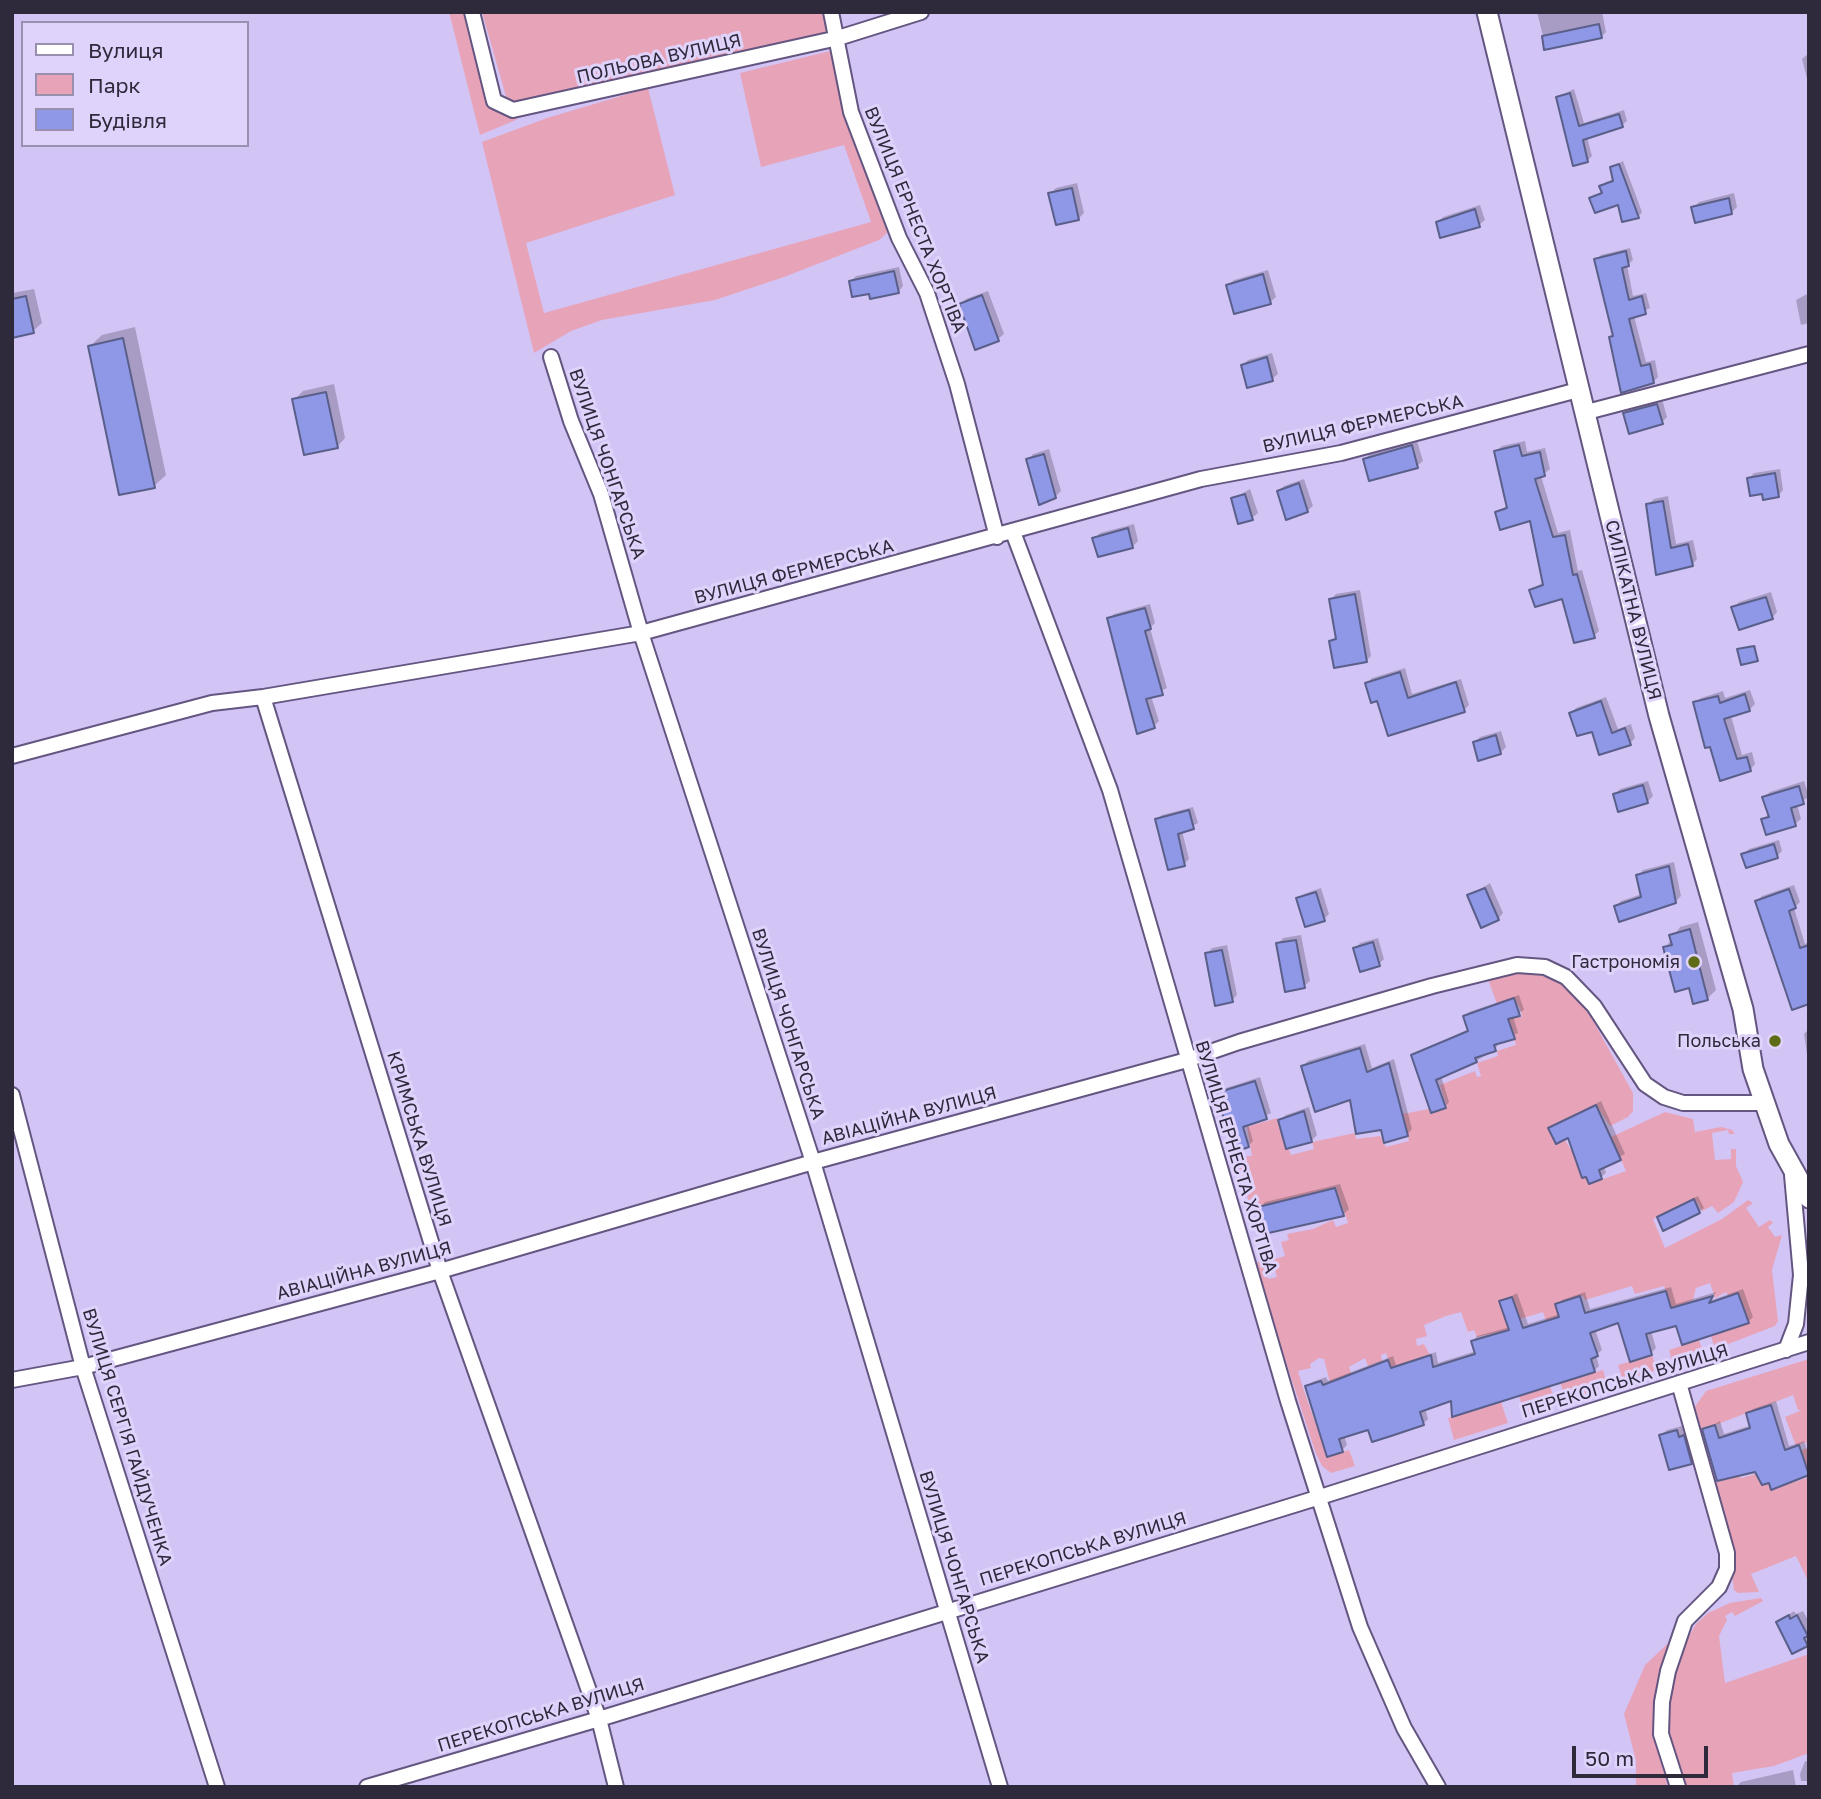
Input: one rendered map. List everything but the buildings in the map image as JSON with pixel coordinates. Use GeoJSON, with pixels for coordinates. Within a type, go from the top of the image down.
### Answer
{"type":"FeatureCollection","features":[{"type":"Feature","properties":{"kind":"street","name":"ПОЛЬОВА ВУЛИЦЯ"},"geometry":{"type":"LineString","coordinates":[[472,12],[495,101],[513,110],[838,38],[921,12]]}},
{"type":"Feature","properties":{"kind":"street","name":"ВУЛИЦЯ ЕРНЕСТА ХОРТІВА"},"geometry":{"type":"LineString","coordinates":[[831,12],[851,111],[900,238],[927,293],[957,384],[997,537]]}},
{"type":"Feature","properties":{"kind":"street","name":"СИЛІКАТНА ВУЛИЦЯ"},"geometry":{"type":"LineString","coordinates":[[1487,12],[1659,716],[1743,1009],[1753,1069],[1791,1170],[1809,1198]]}},
{"type":"Feature","properties":{"kind":"street"},"geometry":{"type":"LineString","coordinates":[[1583,413],[1809,354]]}},
{"type":"Feature","properties":{"kind":"street","name":"ВУЛИЦЯ ЧОНГАРСЬКА"},"geometry":{"type":"LineString","coordinates":[[551,358],[571,421],[601,494],[641,633],[813,1162],[1000,1787]]}},
{"type":"Feature","properties":{"kind":"street","name":"ВУЛИЦЯ ФЕРМЕРСЬКА"},"geometry":{"type":"LineString","coordinates":[[12,756],[212,703],[263,697],[641,633],[1201,479],[1340,453],[1578,390]]}},
{"type":"Feature","properties":{"kind":"street","name":"ВУЛИЦЯ ЕРНЕСТА ХОРТІВА"},"geometry":{"type":"LineString","coordinates":[[1013,532],[1110,790],[1288,1401],[1360,1627],[1404,1728],[1438,1787]]}},
{"type":"Feature","properties":{"kind":"street","name":"КРИМСЬКА ВУЛИЦЯ"},"geometry":{"type":"LineString","coordinates":[[263,697],[440,1271],[599,1719],[616,1787]]}},
{"type":"Feature","properties":{"kind":"street","name":"АВІАЦІЙНА ВУЛИЦЯ"},"geometry":{"type":"LineString","coordinates":[[12,1380],[83,1367],[440,1271],[813,1162],[1188,1060],[1239,1042],[1432,986],[1517,965],[1545,967],[1566,977],[1594,1006],[1645,1084],[1664,1097],[1683,1103],[1764,1102]]}},
{"type":"Feature","properties":{"kind":"street","name":"ВУЛИЦЯ СЕРГІЯ ГАЙДУЧЕНКА"},"geometry":{"type":"LineString","coordinates":[[12,1095],[83,1367],[217,1787]]}},
{"type":"Feature","properties":{"kind":"street"},"geometry":{"type":"LineString","coordinates":[[1786,1350],[1796,1324],[1801,1275],[1791,1170]]}},
{"type":"Feature","properties":{"kind":"street","name":"ПЕРЕКОПСЬКА ВУЛИЦЯ"},"geometry":{"type":"LineString","coordinates":[[367,1787],[599,1719],[1320,1497],[1809,1342]]}},
{"type":"Feature","properties":{"kind":"street"},"geometry":{"type":"LineString","coordinates":[[1678,1787],[1661,1734],[1662,1702],[1668,1671],[1685,1621],[1719,1587],[1727,1569],[1727,1553],[1679,1383]]}},
{"type":"Feature","properties":{"kind":"green space"},"geometry":{"type":"Polygon","coordinates":[[[449,12],[475,12],[501,103],[518,116],[516,120],[480,135],[449,12]]]}},
{"type":"Feature","properties":{"kind":"green space"},"geometry":{"type":"Polygon","coordinates":[[[482,12],[828,12],[832,35],[528,111],[507,100],[482,12]]]}},
{"type":"Feature","properties":{"kind":"green space"},"geometry":{"type":"Polygon","coordinates":[[[835,52],[889,228],[886,234],[879,240],[784,277],[715,300],[602,320],[571,331],[534,353],[482,142],[547,118],[648,88],[675,195],[526,243],[544,313],[871,222],[844,145],[761,167],[740,73],[835,52]]]}},
{"type":"Feature","properties":{"kind":"green space"},"geometry":{"type":"Polygon","coordinates":[[[1530,972],[1563,983],[1582,1001],[1633,1093],[1633,1111],[1628,1117],[1610,1126],[1596,1105],[1548,1127],[1556,1144],[1565,1140],[1571,1150],[1575,1149],[1589,1184],[1626,1171],[1611,1137],[1665,1112],[1693,1119],[1695,1132],[1721,1127],[1732,1130],[1735,1134],[1729,1134],[1728,1130],[1712,1133],[1715,1160],[1731,1159],[1731,1149],[1736,1149],[1736,1166],[1743,1182],[1734,1202],[1718,1213],[1712,1206],[1702,1211],[1695,1199],[1653,1219],[1665,1248],[1722,1219],[1748,1200],[1753,1203],[1746,1208],[1759,1227],[1770,1220],[1773,1223],[1768,1227],[1775,1237],[1782,1235],[1772,1270],[1778,1321],[1775,1326],[1715,1349],[1711,1336],[1749,1323],[1738,1293],[1729,1296],[1726,1292],[1715,1298],[1710,1283],[1696,1288],[1693,1300],[1671,1308],[1664,1286],[1635,1294],[1632,1286],[1585,1300],[1583,1296],[1555,1304],[1563,1329],[1550,1333],[1543,1312],[1520,1319],[1509,1330],[1477,1337],[1474,1330],[1468,1332],[1461,1312],[1446,1316],[1424,1325],[1427,1336],[1416,1339],[1417,1346],[1424,1344],[1430,1355],[1391,1368],[1386,1353],[1381,1355],[1382,1361],[1368,1366],[1365,1358],[1349,1367],[1354,1381],[1330,1383],[1324,1359],[1319,1358],[1310,1364],[1311,1368],[1298,1371],[1303,1388],[1327,1456],[1349,1450],[1355,1466],[1331,1473],[1322,1466],[1315,1451],[1254,1264],[1263,1260],[1268,1279],[1277,1277],[1272,1260],[1285,1256],[1281,1242],[1289,1240],[1287,1234],[1313,1229],[1333,1220],[1336,1227],[1348,1223],[1336,1188],[1259,1207],[1257,1201],[1249,1203],[1236,1157],[1252,1156],[1247,1127],[1277,1118],[1291,1155],[1314,1149],[1312,1142],[1355,1133],[1356,1139],[1380,1136],[1386,1147],[1409,1141],[1402,1114],[1429,1109],[1431,1113],[1447,1107],[1440,1085],[1475,1071],[1477,1077],[1481,1076],[1477,1063],[1498,1056],[1497,1051],[1516,1045],[1512,1031],[1502,1020],[1522,1017],[1520,1008],[1514,999],[1497,1004],[1488,979],[1530,972]]]}},
{"type":"Feature","properties":{"kind":"green space"},"geometry":{"type":"Polygon","coordinates":[[[1699,1340],[1704,1355],[1673,1364],[1669,1350],[1699,1340]]]}},
{"type":"Feature","properties":{"kind":"green space"},"geometry":{"type":"Polygon","coordinates":[[[1652,1355],[1657,1370],[1631,1378],[1622,1377],[1618,1365],[1652,1355]]]}},
{"type":"Feature","properties":{"kind":"green space"},"geometry":{"type":"Polygon","coordinates":[[[1809,1359],[1809,1469],[1803,1467],[1798,1451],[1808,1448],[1806,1442],[1796,1446],[1785,1417],[1802,1410],[1798,1410],[1793,1395],[1700,1431],[1714,1483],[1739,1475],[1741,1478],[1756,1474],[1762,1485],[1768,1483],[1771,1490],[1809,1477],[1809,1583],[1796,1556],[1751,1574],[1759,1592],[1738,1593],[1734,1590],[1729,1552],[1692,1411],[1706,1391],[1809,1359]]]}},
{"type":"Feature","properties":{"kind":"green space"},"geometry":{"type":"Polygon","coordinates":[[[1603,1370],[1608,1387],[1566,1400],[1560,1382],[1603,1370]]]}},
{"type":"Feature","properties":{"kind":"green space"},"geometry":{"type":"Polygon","coordinates":[[[1550,1386],[1556,1404],[1525,1414],[1519,1396],[1550,1386]]]}},
{"type":"Feature","properties":{"kind":"green space"},"geometry":{"type":"Polygon","coordinates":[[[1501,1402],[1508,1423],[1454,1440],[1448,1418],[1501,1402]]]}},
{"type":"Feature","properties":{"kind":"green space"},"geometry":{"type":"Polygon","coordinates":[[[1724,1555],[1728,1577],[1724,1591],[1716,1598],[1724,1587],[1724,1555]]]}},
{"type":"Feature","properties":{"kind":"green space"},"geometry":{"type":"Polygon","coordinates":[[[1761,1598],[1763,1601],[1735,1616],[1732,1612],[1725,1616],[1727,1620],[1719,1636],[1725,1683],[1809,1654],[1809,1753],[1774,1766],[1732,1773],[1734,1787],[1682,1787],[1668,1740],[1665,1708],[1680,1652],[1696,1624],[1708,1613],[1730,1603],[1761,1598]]]}},
{"type":"Feature","properties":{"kind":"green space"},"geometry":{"type":"Polygon","coordinates":[[[1712,1601],[1691,1619],[1673,1649],[1664,1677],[1658,1707],[1657,1735],[1659,1755],[1668,1787],[1636,1787],[1636,1761],[1624,1714],[1645,1665],[1681,1631],[1690,1617],[1712,1601]]]}},
{"type":"Feature","properties":{"kind":"place","name":"Гастрономія"},"geometry":{"type":"Point","coordinates":[1694,962]}},
{"type":"Feature","properties":{"kind":"place","name":"Польська"},"geometry":{"type":"Point","coordinates":[1775,1041]}}]}
